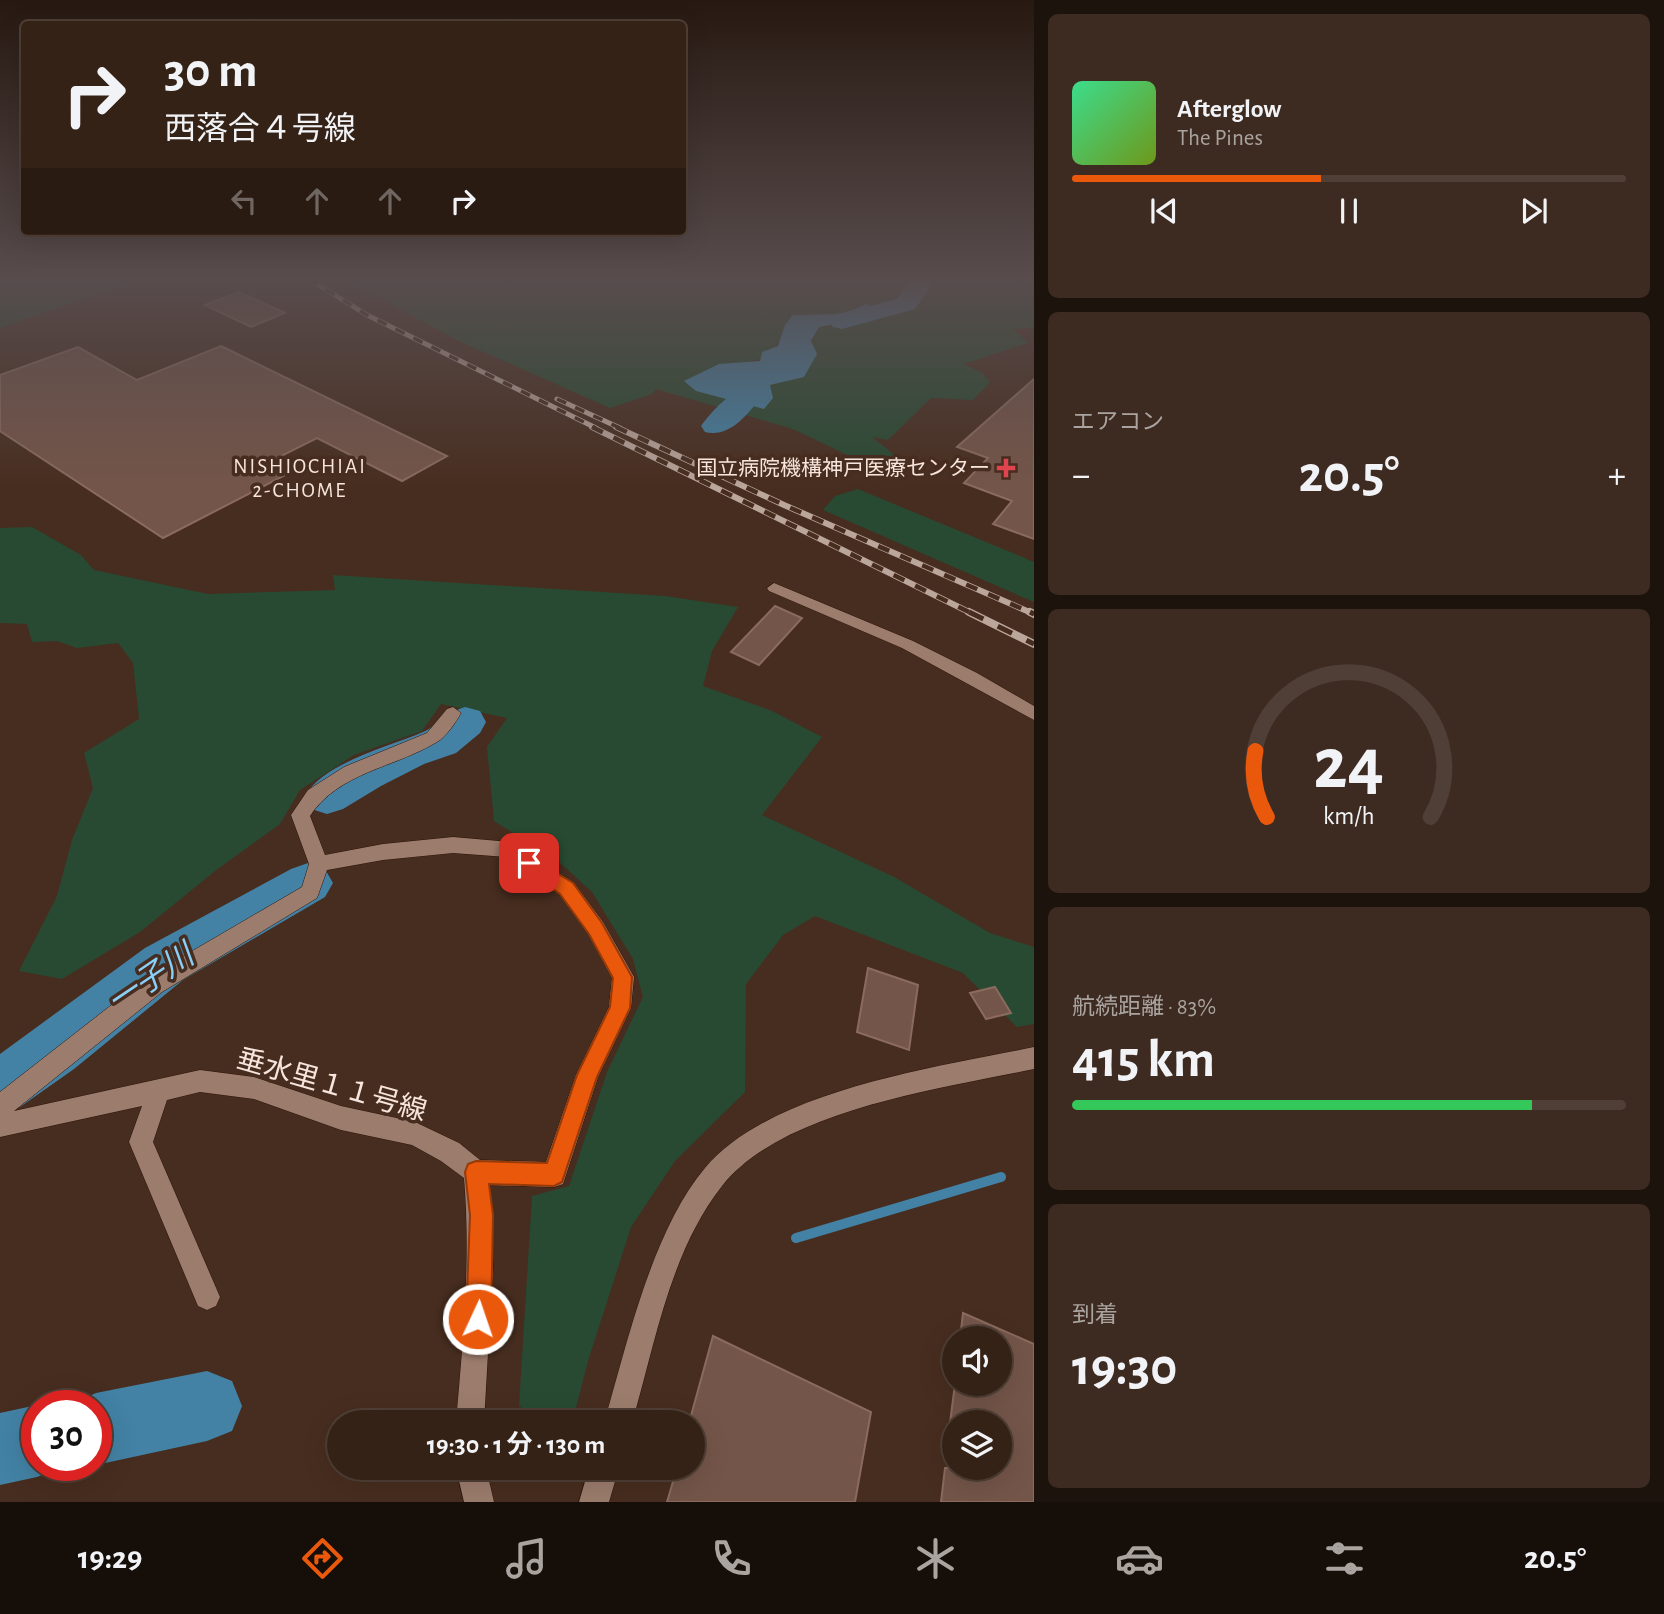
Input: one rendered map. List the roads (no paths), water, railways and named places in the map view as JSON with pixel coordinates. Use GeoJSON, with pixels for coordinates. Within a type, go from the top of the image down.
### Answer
{"type":"FeatureCollection","features":[{"type":"Feature","properties":{"kind":"street"},"geometry":{"type":"LineString","coordinates":[[774,588],[916,647],[969,674],[1034,714]]}},
{"type":"Feature","properties":{"kind":"street"},"geometry":{"type":"LineString","coordinates":[[0,1107],[154,985],[310,892],[319,864],[300,816],[314,795],[349,772],[433,737],[453,713]]}},
{"type":"Feature","properties":{"kind":"street"},"geometry":{"type":"LineString","coordinates":[[319,864],[383,852],[453,845],[511,850],[567,889],[596,928],[623,977],[620,1008],[587,1075],[554,1175],[476,1172],[481,1215],[481,1293],[471,1410]]}},
{"type":"Feature","properties":{"kind":"street"},"geometry":{"type":"LineString","coordinates":[[622,1410],[678,1237],[695,1204],[716,1174],[739,1151],[769,1131],[844,1104],[1034,1058]]}},
{"type":"Feature","properties":{"kind":"street","name":"垂水里１１号線"},"geometry":{"type":"LineString","coordinates":[[0,1125],[200,1081],[254,1087],[341,1118],[415,1135],[450,1152],[476,1172]]}},
{"type":"Feature","properties":{"kind":"street"},"geometry":{"type":"LineString","coordinates":[[159,1091],[141,1142],[207,1297]]}},
{"type":"Feature","properties":{"kind":"street"},"geometry":{"type":"LineString","coordinates":[[474,1480],[479,1502]]}},
{"type":"Feature","properties":{"kind":"street"},"geometry":{"type":"LineString","coordinates":[[594,1502],[600,1480]]}},
{"type":"Feature","properties":{"kind":"water"},"geometry":{"type":"Polygon","coordinates":[[[770,349],[815,349],[817,354],[804,377],[770,385],[773,398],[764,409],[696,391],[684,381],[719,364],[760,361],[762,352],[770,349]]]}},
{"type":"Feature","properties":{"kind":"waterway","name":"一子川"},"geometry":{"type":"LineString","coordinates":[[716,426],[745,398]]}},
{"type":"Feature","properties":{"kind":"waterway","name":"一子川"},"geometry":{"type":"LineString","coordinates":[[327,797],[365,774],[409,753],[441,742],[465,722]]}},
{"type":"Feature","properties":{"kind":"waterway","name":"一子川"},"geometry":{"type":"LineString","coordinates":[[0,1087],[54,1050],[164,964],[308,883]]}},
{"type":"Feature","properties":{"kind":"waterway"},"geometry":{"type":"LineString","coordinates":[[796,1238],[1001,1177]]}},
{"type":"Feature","properties":{"kind":"waterway"},"geometry":{"type":"LineString","coordinates":[[112,1426],[207,1406]]}},
{"type":"Feature","properties":{"kind":"waterway"},"geometry":{"type":"LineString","coordinates":[[0,1449],[21,1444]]}},
{"type":"Feature","properties":{"kind":"railway"},"geometry":{"type":"LineString","coordinates":[[436,349],[596,428]]}},
{"type":"Feature","properties":{"kind":"railway"},"geometry":{"type":"LineString","coordinates":[[557,399],[620,428]]}},
{"type":"Feature","properties":{"kind":"railway"},"geometry":{"type":"LineString","coordinates":[[592,427],[973,614]]}},
{"type":"Feature","properties":{"kind":"railway"},"geometry":{"type":"LineString","coordinates":[[616,427],[784,505],[1034,614],[1030,612]]}},
{"type":"Feature","properties":{"kind":"railway"},"geometry":{"type":"LineString","coordinates":[[969,612],[1034,644]]}},
{"type":"Feature","properties":{"kind":"place","name":"国立病院機構神戸医療センター"},"geometry":{"type":"Point","coordinates":[1006,468]}},
{"type":"Feature","properties":{"kind":"district","name":"NISHIOCHIAI 2-CHOME"},"geometry":{"type":"Point","coordinates":[300,478]}}]}
